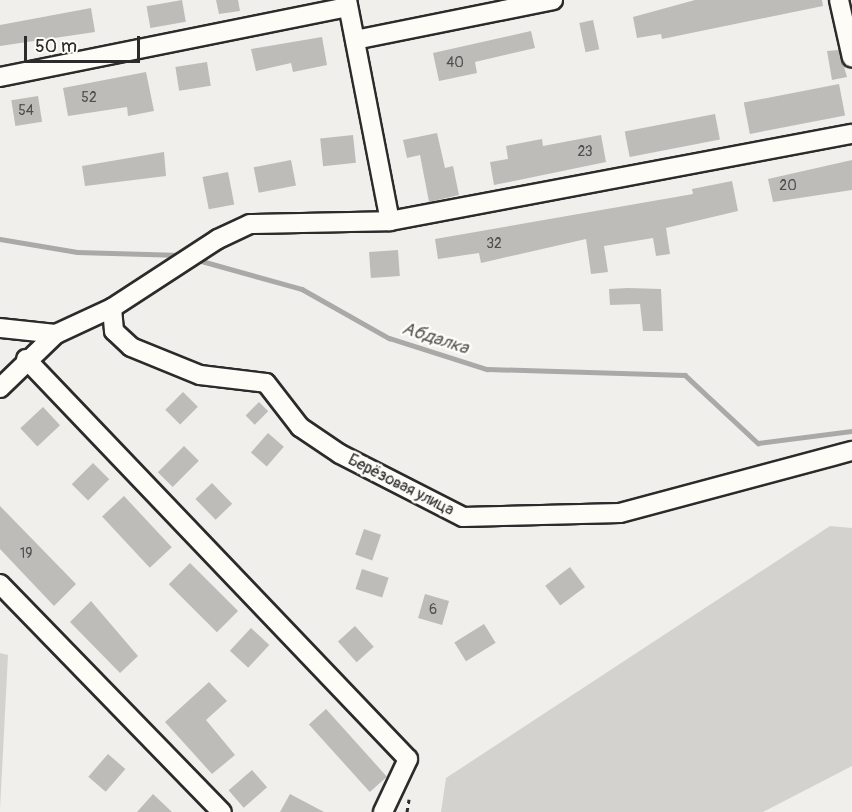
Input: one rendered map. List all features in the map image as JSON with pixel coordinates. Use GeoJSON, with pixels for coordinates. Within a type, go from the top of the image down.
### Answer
{"type":"FeatureCollection","features":[{"type":"Feature","properties":{"kind":"street"},"geometry":{"type":"LineString","coordinates":[[355,40],[553,0]]}},
{"type":"Feature","properties":{"kind":"street"},"geometry":{"type":"LineString","coordinates":[[839,0],[852,58]]}},
{"type":"Feature","properties":{"kind":"street"},"geometry":{"type":"LineString","coordinates":[[0,77],[348,4],[390,221]]}},
{"type":"Feature","properties":{"kind":"street"},"geometry":{"type":"LineString","coordinates":[[0,388],[26,359],[56,334],[112,308],[218,238],[280,220],[390,221],[852,134]]}},
{"type":"Feature","properties":{"kind":"street","name":"Берёзовая улица"},"geometry":{"type":"LineString","coordinates":[[112,308],[114,331],[131,347],[200,375],[266,383],[300,427],[332,448],[463,517],[620,513],[852,452]]}},
{"type":"Feature","properties":{"kind":"street"},"geometry":{"type":"LineString","coordinates":[[0,328],[56,334]]}},
{"type":"Feature","properties":{"kind":"street"},"geometry":{"type":"LineString","coordinates":[[26,359],[408,759],[383,812]]}},
{"type":"Feature","properties":{"kind":"street"},"geometry":{"type":"LineString","coordinates":[[0,584],[222,812]]}},
{"type":"Feature","properties":{"kind":"shaded area"},"geometry":{"type":"Polygon","coordinates":[[[830,526],[852,528],[852,766],[763,812],[441,812],[446,778],[830,526]]]}},
{"type":"Feature","properties":{"kind":"shaded area"},"geometry":{"type":"Polygon","coordinates":[[[0,653],[8,655],[0,809],[0,653]]]}},
{"type":"Feature","properties":{"kind":"building"},"geometry":{"type":"Polygon","coordinates":[[[182,0],[186,22],[150,28],[147,6],[182,0]]]}},
{"type":"Feature","properties":{"kind":"building"},"geometry":{"type":"Polygon","coordinates":[[[216,0],[238,0],[240,11],[219,14],[216,0]]]}},
{"type":"Feature","properties":{"kind":"building"},"geometry":{"type":"Polygon","coordinates":[[[695,0],[822,0],[823,6],[662,39],[661,34],[637,38],[633,17],[695,0]]]}},
{"type":"Feature","properties":{"kind":"building"},"geometry":{"type":"Polygon","coordinates":[[[91,8],[95,32],[0,46],[0,25],[91,8]]]}},
{"type":"Feature","properties":{"kind":"building"},"geometry":{"type":"Polygon","coordinates":[[[593,20],[599,49],[586,52],[579,23],[593,20]]]}},
{"type":"Feature","properties":{"kind":"building"},"geometry":{"type":"Polygon","coordinates":[[[531,31],[535,48],[475,62],[477,73],[439,81],[433,53],[531,31]]]}},
{"type":"Feature","properties":{"kind":"building"},"geometry":{"type":"Polygon","coordinates":[[[322,37],[327,65],[293,72],[291,63],[256,71],[251,49],[322,37]]]}},
{"type":"Feature","properties":{"kind":"building"},"geometry":{"type":"Polygon","coordinates":[[[839,50],[847,77],[832,80],[827,51],[839,50]]]}},
{"type":"Feature","properties":{"kind":"building"},"geometry":{"type":"Polygon","coordinates":[[[207,62],[211,86],[179,91],[175,67],[207,62]]]}},
{"type":"Feature","properties":{"kind":"building"},"geometry":{"type":"Polygon","coordinates":[[[146,72],[154,111],[128,116],[127,107],[68,116],[63,88],[146,72]]]}},
{"type":"Feature","properties":{"kind":"building"},"geometry":{"type":"Polygon","coordinates":[[[839,84],[845,115],[750,134],[744,103],[839,84]]]}},
{"type":"Feature","properties":{"kind":"building"},"geometry":{"type":"Polygon","coordinates":[[[38,96],[42,122],[15,126],[11,100],[38,96]]]}},
{"type":"Feature","properties":{"kind":"building"},"geometry":{"type":"Polygon","coordinates":[[[715,114],[720,140],[630,157],[625,132],[715,114]]]}},
{"type":"Feature","properties":{"kind":"building"},"geometry":{"type":"Polygon","coordinates":[[[437,133],[445,168],[453,166],[459,195],[429,202],[420,155],[407,158],[403,140],[437,133]]]}},
{"type":"Feature","properties":{"kind":"building"},"geometry":{"type":"Polygon","coordinates":[[[353,135],[356,163],[323,166],[320,138],[353,135]]]}},
{"type":"Feature","properties":{"kind":"building"},"geometry":{"type":"Polygon","coordinates":[[[601,135],[606,162],[494,185],[490,162],[508,159],[506,146],[542,139],[543,146],[601,135]]]}},
{"type":"Feature","properties":{"kind":"building"},"geometry":{"type":"Polygon","coordinates":[[[164,152],[166,176],[85,186],[82,166],[164,152]]]}},
{"type":"Feature","properties":{"kind":"building"},"geometry":{"type":"Polygon","coordinates":[[[291,160],[296,186],[259,193],[254,167],[291,160]]]}},
{"type":"Feature","properties":{"kind":"building"},"geometry":{"type":"Polygon","coordinates":[[[852,160],[852,190],[773,202],[768,179],[852,160]]]}},
{"type":"Feature","properties":{"kind":"building"},"geometry":{"type":"Polygon","coordinates":[[[228,172],[234,204],[209,209],[202,177],[228,172]]]}},
{"type":"Feature","properties":{"kind":"building"},"geometry":{"type":"Polygon","coordinates":[[[732,181],[738,211],[666,228],[670,254],[656,256],[653,238],[604,246],[608,272],[591,274],[586,239],[481,263],[479,253],[438,259],[435,239],[693,194],[692,189],[732,181]]]}},
{"type":"Feature","properties":{"kind":"building"},"geometry":{"type":"Polygon","coordinates":[[[398,250],[400,276],[371,278],[369,252],[398,250]]]}},
{"type":"Feature","properties":{"kind":"building"},"geometry":{"type":"Polygon","coordinates":[[[609,289],[661,289],[663,331],[643,331],[640,304],[610,305],[609,289]]]}},
{"type":"Feature","properties":{"kind":"building"},"geometry":{"type":"Polygon","coordinates":[[[183,392],[198,407],[180,425],[165,410],[183,392]]]}},
{"type":"Feature","properties":{"kind":"building"},"geometry":{"type":"Polygon","coordinates":[[[259,402],[268,411],[255,425],[246,415],[259,402]]]}},
{"type":"Feature","properties":{"kind":"building"},"geometry":{"type":"Polygon","coordinates":[[[43,407],[60,425],[37,446],[20,428],[43,407]]]}},
{"type":"Feature","properties":{"kind":"building"},"geometry":{"type":"Polygon","coordinates":[[[268,433],[284,447],[267,466],[251,453],[268,433]]]}},
{"type":"Feature","properties":{"kind":"building"},"geometry":{"type":"Polygon","coordinates":[[[184,446],[199,461],[173,487],[158,472],[184,446]]]}},
{"type":"Feature","properties":{"kind":"building"},"geometry":{"type":"Polygon","coordinates":[[[93,463],[109,479],[88,500],[72,484],[93,463]]]}},
{"type":"Feature","properties":{"kind":"building"},"geometry":{"type":"Polygon","coordinates":[[[212,483],[232,504],[216,520],[195,499],[212,483]]]}},
{"type":"Feature","properties":{"kind":"building"},"geometry":{"type":"Polygon","coordinates":[[[124,496],[172,547],[150,568],[102,516],[124,496]]]}},
{"type":"Feature","properties":{"kind":"building"},"geometry":{"type":"Polygon","coordinates":[[[0,506],[76,584],[54,606],[0,549],[0,506]]]}},
{"type":"Feature","properties":{"kind":"building"},"geometry":{"type":"Polygon","coordinates":[[[364,529],[381,535],[372,560],[355,555],[364,529]]]}},
{"type":"Feature","properties":{"kind":"building"},"geometry":{"type":"Polygon","coordinates":[[[190,563],[238,611],[217,632],[169,584],[190,563]]]}},
{"type":"Feature","properties":{"kind":"building"},"geometry":{"type":"Polygon","coordinates":[[[570,567],[585,587],[560,606],[545,586],[570,567]]]}},
{"type":"Feature","properties":{"kind":"building"},"geometry":{"type":"Polygon","coordinates":[[[362,569],[389,578],[382,598],[356,589],[362,569]]]}},
{"type":"Feature","properties":{"kind":"building"},"geometry":{"type":"Polygon","coordinates":[[[425,594],[449,601],[442,625],[418,618],[425,594]]]}},
{"type":"Feature","properties":{"kind":"building"},"geometry":{"type":"Polygon","coordinates":[[[91,601],[138,656],[120,673],[70,622],[91,601]]]}},
{"type":"Feature","properties":{"kind":"building"},"geometry":{"type":"Polygon","coordinates":[[[484,624],[496,643],[466,661],[454,643],[484,624]]]}},
{"type":"Feature","properties":{"kind":"building"},"geometry":{"type":"Polygon","coordinates":[[[355,626],[374,647],[357,662],[338,641],[355,626]]]}},
{"type":"Feature","properties":{"kind":"building"},"geometry":{"type":"Polygon","coordinates":[[[251,628],[269,645],[248,668],[230,651],[251,628]]]}},
{"type":"Feature","properties":{"kind":"building"},"geometry":{"type":"Polygon","coordinates":[[[209,682],[227,701],[206,720],[235,755],[212,774],[165,722],[209,682]]]}},
{"type":"Feature","properties":{"kind":"building"},"geometry":{"type":"Polygon","coordinates":[[[326,709],[387,777],[370,792],[309,724],[326,709]]]}},
{"type":"Feature","properties":{"kind":"building"},"geometry":{"type":"Polygon","coordinates":[[[108,754],[125,769],[106,792],[88,777],[108,754]]]}},
{"type":"Feature","properties":{"kind":"building"},"geometry":{"type":"Polygon","coordinates":[[[252,770],[267,787],[244,808],[229,790],[252,770]]]}},
{"type":"Feature","properties":{"kind":"building"},"geometry":{"type":"Polygon","coordinates":[[[153,794],[172,812],[137,812],[153,794]]]}},
{"type":"Feature","properties":{"kind":"building"},"geometry":{"type":"Polygon","coordinates":[[[290,794],[324,812],[280,812],[290,794]]]}},
{"type":"Feature","properties":{"kind":"waterway","name":"Абдалка"},"geometry":{"type":"LineString","coordinates":[[0,239],[77,252],[181,255]]}},
{"type":"Feature","properties":{"kind":"waterway","name":"Абдалка"},"geometry":{"type":"LineString","coordinates":[[198,260],[302,289],[389,338],[487,369],[685,375],[758,443],[852,431]]}}]}
